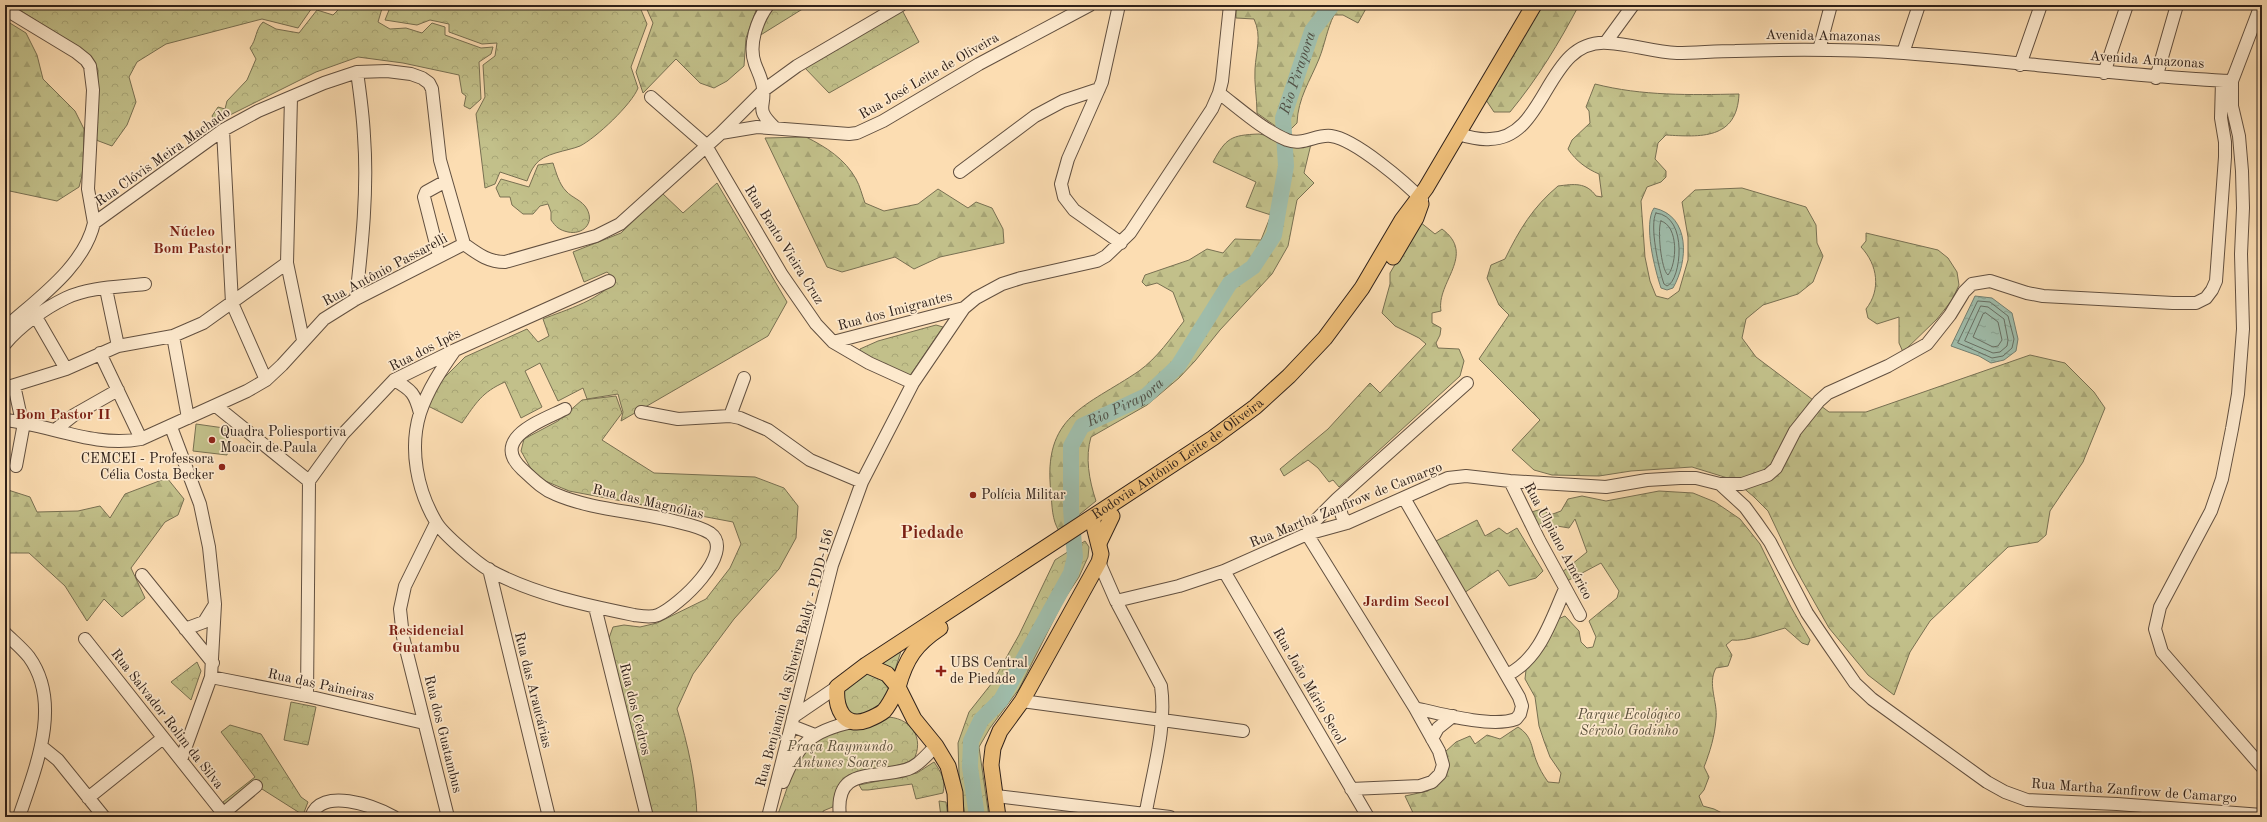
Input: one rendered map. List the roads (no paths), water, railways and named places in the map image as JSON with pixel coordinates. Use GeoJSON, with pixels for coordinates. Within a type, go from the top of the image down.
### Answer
{"type":"FeatureCollection","features":[{"type":"Feature","properties":{"kind":"main road","name":"Rodovia Antônio Leite de Oliveira"},"geometry":{"type":"LineString","coordinates":[[837,687],[866,665],[907,638],[1090,525],[1255,407],[1289,376],[1325,338],[1362,288],[1402,220],[1423,195],[1534,5]]}},
{"type":"Feature","properties":{"kind":"main road","name":"Rodovia Antônio Leite de Oliveira"},"geometry":{"type":"LineString","coordinates":[[1090,525],[1112,516],[1231,437],[1260,416],[1298,381],[1334,343],[1374,288],[1416,218],[1423,195]]}},
{"type":"Feature","properties":{"kind":"main road"},"geometry":{"type":"LineString","coordinates":[[1099,544],[1112,516]]}},
{"type":"Feature","properties":{"kind":"main road"},"geometry":{"type":"LineString","coordinates":[[998,817],[991,764],[993,748],[1000,731],[1022,701],[1099,562],[1101,554],[1099,544],[1090,525]]}},
{"type":"Feature","properties":{"kind":"main road","name":"Rodovia Antônio Leite de Oliveira"},"geometry":{"type":"LineString","coordinates":[[883,712],[915,648],[925,638],[1060,543]]}},
{"type":"Feature","properties":{"kind":"main road"},"geometry":{"type":"LineString","coordinates":[[907,638],[900,680],[914,719],[936,746],[948,766],[955,793],[956,817]]}},
{"type":"Feature","properties":{"kind":"main road"},"geometry":{"type":"LineString","coordinates":[[866,665],[900,680]]}},
{"type":"Feature","properties":{"kind":"main road"},"geometry":{"type":"LineString","coordinates":[[837,687],[837,708],[842,717],[852,722],[862,722],[883,712],[898,713],[914,719]]}},
{"type":"Feature","properties":{"kind":"street"},"geometry":{"type":"LineString","coordinates":[[768,5],[760,18],[753,47],[753,57],[764,90],[762,101],[764,115],[774,127]]}},
{"type":"Feature","properties":{"kind":"street"},"geometry":{"type":"LineString","coordinates":[[720,134],[764,90],[797,66],[901,5]]}},
{"type":"Feature","properties":{"kind":"street","name":"Rua José Leite de Oliveira"},"geometry":{"type":"LineString","coordinates":[[720,134],[744,128],[774,127],[829,133],[857,133],[883,121],[1042,29],[1090,5]]}},
{"type":"Feature","properties":{"kind":"street"},"geometry":{"type":"LineString","coordinates":[[1119,5],[1099,89],[1068,159],[1061,184],[1064,197],[1074,210],[1121,243]]}},
{"type":"Feature","properties":{"kind":"street","name":"Rua Benjamin da Silveira Baldy - PDD-156"},"geometry":{"type":"LineString","coordinates":[[769,817],[784,752],[832,565],[862,482],[913,383],[964,308],[976,298],[1002,284],[1097,261],[1106,256],[1121,243],[1140,220],[1212,109],[1219,93],[1230,5]]}},
{"type":"Feature","properties":{"kind":"street"},"geometry":{"type":"LineString","coordinates":[[1606,42],[1633,5]]}},
{"type":"Feature","properties":{"kind":"street"},"geometry":{"type":"LineString","coordinates":[[1819,50],[1831,5]]}},
{"type":"Feature","properties":{"kind":"street"},"geometry":{"type":"LineString","coordinates":[[1903,53],[1919,5]]}},
{"type":"Feature","properties":{"kind":"street"},"geometry":{"type":"LineString","coordinates":[[2020,65],[2041,5]]}},
{"type":"Feature","properties":{"kind":"street"},"geometry":{"type":"LineString","coordinates":[[2104,73],[2127,5]]}},
{"type":"Feature","properties":{"kind":"street"},"geometry":{"type":"LineString","coordinates":[[2156,78],[2177,5]]}},
{"type":"Feature","properties":{"kind":"street"},"geometry":{"type":"LineString","coordinates":[[1720,484],[1742,484],[1768,475],[1776,468],[1794,431],[1819,401],[1828,393],[1888,366],[1927,344],[1950,315],[1964,292],[1972,284],[1990,281],[2027,293],[2074,298],[2196,303],[2206,298],[2212,290],[2216,280],[2225,142],[2221,118],[2227,81],[2261,5]]}},
{"type":"Feature","properties":{"kind":"street"},"geometry":{"type":"LineString","coordinates":[[5,9],[76,52],[86,60],[90,66],[92,90],[88,189],[94,223]]}},
{"type":"Feature","properties":{"kind":"street","name":"Avenida Amazonas"},"geometry":{"type":"LineString","coordinates":[[1458,134],[1491,140],[1506,136],[1526,120],[1562,64],[1574,52],[1589,45],[1606,42],[1650,50],[1676,52],[1819,50],[1903,53],[2156,78],[2227,81]]}},
{"type":"Feature","properties":{"kind":"street","name":"Rua Clóvis Meira Machado"},"geometry":{"type":"LineString","coordinates":[[5,328],[62,276],[81,253],[91,236],[94,223],[223,130],[291,97],[357,72],[387,71],[411,74],[429,83],[432,89],[440,160],[464,244]]}},
{"type":"Feature","properties":{"kind":"street"},"geometry":{"type":"LineString","coordinates":[[356,299],[362,248],[365,180],[364,137],[357,72]]}},
{"type":"Feature","properties":{"kind":"street"},"geometry":{"type":"LineString","coordinates":[[2227,81],[2239,136],[2243,201],[2241,254],[2242,329],[2238,394],[2232,429],[2219,485],[2210,511],[2196,541],[2160,607],[2155,629],[2162,652],[2262,767]]}},
{"type":"Feature","properties":{"kind":"street"},"geometry":{"type":"LineString","coordinates":[[960,172],[1035,116],[1063,101],[1099,89]]}},
{"type":"Feature","properties":{"kind":"street"},"geometry":{"type":"LineString","coordinates":[[1219,93],[1272,132],[1288,140],[1300,142],[1321,136],[1343,139],[1423,195]]}},
{"type":"Feature","properties":{"kind":"street"},"geometry":{"type":"LineString","coordinates":[[291,97],[288,264],[303,340]]}},
{"type":"Feature","properties":{"kind":"street","name":"Rua Bento Vieira Cruz"},"geometry":{"type":"LineString","coordinates":[[651,97],[706,144],[782,275],[816,324],[833,342],[869,363],[913,383]]}},
{"type":"Feature","properties":{"kind":"street"},"geometry":{"type":"LineString","coordinates":[[223,130],[232,303],[266,380]]}},
{"type":"Feature","properties":{"kind":"street","name":"Rua Antônio Passarelli"},"geometry":{"type":"LineString","coordinates":[[5,420],[23,422],[104,442],[126,442],[142,439],[216,406],[266,380],[282,365],[303,340],[324,319],[356,299],[464,244],[485,258],[494,262],[505,262],[596,236],[620,224],[654,195],[706,144],[720,134]]}},
{"type":"Feature","properties":{"kind":"street"},"geometry":{"type":"LineString","coordinates":[[439,256],[424,197],[426,192],[446,181]]}},
{"type":"Feature","properties":{"kind":"street"},"geometry":{"type":"LineString","coordinates":[[16,466],[23,422],[9,387],[66,369],[118,346],[173,336],[203,323],[288,264]]}},
{"type":"Feature","properties":{"kind":"street","name":"Rua dos Ipês"},"geometry":{"type":"LineString","coordinates":[[309,481],[343,434],[394,380],[454,350],[609,282]]}},
{"type":"Feature","properties":{"kind":"street"},"geometry":{"type":"LineString","coordinates":[[5,344],[36,318],[67,298],[106,289],[145,284]]}},
{"type":"Feature","properties":{"kind":"street"},"geometry":{"type":"LineString","coordinates":[[106,289],[118,346]]}},
{"type":"Feature","properties":{"kind":"street","name":"Rua dos Imigrantes"},"geometry":{"type":"LineString","coordinates":[[833,342],[964,308]]}},
{"type":"Feature","properties":{"kind":"street"},"geometry":{"type":"LineString","coordinates":[[36,318],[66,369]]}},
{"type":"Feature","properties":{"kind":"street"},"geometry":{"type":"LineString","coordinates":[[173,336],[188,418]]}},
{"type":"Feature","properties":{"kind":"street","name":"Rua das Magnólias"},"geometry":{"type":"LineString","coordinates":[[454,350],[433,382],[420,413],[414,450],[419,480],[436,523],[460,546],[489,569],[538,591],[595,607],[644,617],[658,615],[680,600],[705,575],[716,556],[718,545],[712,535],[703,528],[575,500],[554,494],[538,485],[516,464],[512,451],[514,439],[524,429],[565,409]]}},
{"type":"Feature","properties":{"kind":"street"},"geometry":{"type":"LineString","coordinates":[[100,353],[142,439]]}},
{"type":"Feature","properties":{"kind":"street"},"geometry":{"type":"LineString","coordinates":[[730,416],[744,378]]}},
{"type":"Feature","properties":{"kind":"street"},"geometry":{"type":"LineString","coordinates":[[394,380],[408,388],[416,397],[420,413]]}},
{"type":"Feature","properties":{"kind":"street"},"geometry":{"type":"LineString","coordinates":[[1351,789],[1420,786],[1432,782],[1440,774],[1443,764],[1439,751],[1415,708],[1307,534],[1316,520],[1337,499],[1467,383]]}},
{"type":"Feature","properties":{"kind":"street"},"geometry":{"type":"LineString","coordinates":[[55,430],[74,415],[118,390]]}},
{"type":"Feature","properties":{"kind":"street"},"geometry":{"type":"LineString","coordinates":[[216,406],[309,481],[307,696]]}},
{"type":"Feature","properties":{"kind":"street"},"geometry":{"type":"LineString","coordinates":[[641,412],[678,419],[730,416],[768,430],[810,460],[862,482]]}},
{"type":"Feature","properties":{"kind":"street"},"geometry":{"type":"LineString","coordinates":[[171,427],[200,504],[209,547],[215,604],[213,663],[211,677],[181,760]]}},
{"type":"Feature","properties":{"kind":"street","name":"Rua Martha Zanfirow de Camargo"},"geometry":{"type":"LineString","coordinates":[[1116,601],[1179,586],[1224,572],[1307,534],[1347,523],[1448,478],[1466,476],[1510,481],[1606,487],[1647,480],[1696,478],[1720,484],[1745,507],[1766,535],[1807,613],[1856,683],[1872,699],[1987,782],[2005,792],[2027,800],[2117,804],[2262,815]]}},
{"type":"Feature","properties":{"kind":"street","name":"Rua Ulpiano Américo"},"geometry":{"type":"LineString","coordinates":[[1510,481],[1565,589],[1580,615]]}},
{"type":"Feature","properties":{"kind":"street"},"geometry":{"type":"LineString","coordinates":[[1404,498],[1507,675],[1522,706],[1520,714],[1516,719],[1496,722],[1452,716],[1415,708]]}},
{"type":"Feature","properties":{"kind":"street"},"geometry":{"type":"LineString","coordinates":[[1337,499],[1342,516],[1347,523]]}},
{"type":"Feature","properties":{"kind":"street","name":"Rua dos Guatambus"},"geometry":{"type":"LineString","coordinates":[[436,523],[405,586],[400,609],[403,637],[448,817]]}},
{"type":"Feature","properties":{"kind":"street"},"geometry":{"type":"LineString","coordinates":[[1099,562],[1116,601],[1161,686],[1164,700],[1162,720],[1145,816]]}},
{"type":"Feature","properties":{"kind":"street","name":"Rua das Araucárias"},"geometry":{"type":"LineString","coordinates":[[489,569],[549,817]]}},
{"type":"Feature","properties":{"kind":"street","name":"Rua João Mário Secol"},"geometry":{"type":"LineString","coordinates":[[1224,572],[1368,817]]}},
{"type":"Feature","properties":{"kind":"street"},"geometry":{"type":"LineString","coordinates":[[142,575],[213,663]]}},
{"type":"Feature","properties":{"kind":"street"},"geometry":{"type":"LineString","coordinates":[[1507,675],[1519,668],[1530,658],[1544,635],[1565,589]]}},
{"type":"Feature","properties":{"kind":"street"},"geometry":{"type":"LineString","coordinates":[[185,629],[204,622],[215,604]]}},
{"type":"Feature","properties":{"kind":"street","name":"Rua dos Cedros"},"geometry":{"type":"LineString","coordinates":[[595,607],[647,817]]}},
{"type":"Feature","properties":{"kind":"street"},"geometry":{"type":"LineString","coordinates":[[5,633],[29,657],[37,674],[44,696],[44,727],[42,747],[19,817]]}},
{"type":"Feature","properties":{"kind":"street","name":"Rua Salvador Rolim da Silva"},"geometry":{"type":"LineString","coordinates":[[85,639],[181,760],[222,816]]}},
{"type":"Feature","properties":{"kind":"street","name":"Rua das Paineiras"},"geometry":{"type":"LineString","coordinates":[[211,677],[307,696],[424,723]]}},
{"type":"Feature","properties":{"kind":"street","name":"Rodovia Antônio Leite de Oliveira"},"geometry":{"type":"LineString","coordinates":[[793,721],[837,687]]}},
{"type":"Feature","properties":{"kind":"street"},"geometry":{"type":"LineString","coordinates":[[1022,701],[1243,731]]}},
{"type":"Feature","properties":{"kind":"street"},"geometry":{"type":"LineString","coordinates":[[1432,739],[1438,728],[1452,716]]}},
{"type":"Feature","properties":{"kind":"street"},"geometry":{"type":"LineString","coordinates":[[793,721],[815,735]]}},
{"type":"Feature","properties":{"kind":"street"},"geometry":{"type":"LineString","coordinates":[[769,817],[787,773],[799,750],[815,735],[830,727],[852,722]]}},
{"type":"Feature","properties":{"kind":"street"},"geometry":{"type":"LineString","coordinates":[[88,798],[163,738]]}},
{"type":"Feature","properties":{"kind":"street"},"geometry":{"type":"LineString","coordinates":[[840,817],[838,803],[841,792],[848,782],[860,778],[906,770],[914,766],[936,746]]}},
{"type":"Feature","properties":{"kind":"street"},"geometry":{"type":"LineString","coordinates":[[42,747],[58,760],[104,817]]}},
{"type":"Feature","properties":{"kind":"street"},"geometry":{"type":"LineString","coordinates":[[784,752],[799,750]]}},
{"type":"Feature","properties":{"kind":"street"},"geometry":{"type":"LineString","coordinates":[[222,816],[256,786]]}},
{"type":"Feature","properties":{"kind":"street"},"geometry":{"type":"LineString","coordinates":[[996,796],[1145,816],[1170,817]]}},
{"type":"Feature","properties":{"kind":"street"},"geometry":{"type":"LineString","coordinates":[[312,813],[320,803],[330,800],[352,802],[394,817]]}},
{"type":"Feature","properties":{"kind":"water"},"geometry":{"type":"Polygon","coordinates":[[[1654,208],[1666,213],[1675,220],[1683,241],[1682,266],[1673,288],[1667,290],[1661,288],[1651,247],[1650,225],[1651,215],[1654,208]]]}},
{"type":"Feature","properties":{"kind":"water"},"geometry":{"type":"Polygon","coordinates":[[[1975,296],[1992,298],[2012,313],[2018,339],[2016,351],[2004,360],[1991,363],[1979,356],[1951,346],[1975,296]]]}},
{"type":"Feature","properties":{"kind":"waterway","name":"Rio Pirapora"},"geometry":{"type":"LineString","coordinates":[[977,817],[970,767],[971,741],[981,720],[1001,700],[1071,573],[1075,557],[1071,509],[1071,446],[1082,426],[1146,396],[1178,366],[1230,283],[1253,267],[1274,235],[1286,166],[1283,118],[1312,31],[1332,5]]}},
{"type":"Feature","properties":{"kind":"place","name":"Quadra Poliesportiva Moacir de Paula"},"geometry":{"type":"Point","coordinates":[212,440]}},
{"type":"Feature","properties":{"kind":"place","name":"CEMCEI - Professora Célia Costa Becker"},"geometry":{"type":"Point","coordinates":[222,467]}},
{"type":"Feature","properties":{"kind":"place","name":"Polícia Militar"},"geometry":{"type":"Point","coordinates":[973,495]}},
{"type":"Feature","properties":{"kind":"place","name":"UBS Central de Piedade"},"geometry":{"type":"Point","coordinates":[941,671]}},
{"type":"Feature","properties":{"kind":"district","name":"Núcleo Bom Pastor"},"geometry":{"type":"Point","coordinates":[192,240]}},
{"type":"Feature","properties":{"kind":"district","name":"Bom Pastor II"},"geometry":{"type":"Point","coordinates":[63,415]}},
{"type":"Feature","properties":{"kind":"district","name":"Piedade"},"geometry":{"type":"Point","coordinates":[932,533]}},
{"type":"Feature","properties":{"kind":"district","name":"Jardim Secol"},"geometry":{"type":"Point","coordinates":[1406,602]}},
{"type":"Feature","properties":{"kind":"district","name":"Residencial Guatambu"},"geometry":{"type":"Point","coordinates":[426,640]}},
{"type":"Feature","properties":{"kind":"park label","name":"Parque Ecológico Sérvolo Godinho"},"geometry":{"type":"Point","coordinates":[1629,724]}},
{"type":"Feature","properties":{"kind":"park label","name":"Praça Raymundo Antunes Soares"},"geometry":{"type":"Point","coordinates":[840,756]}}]}
